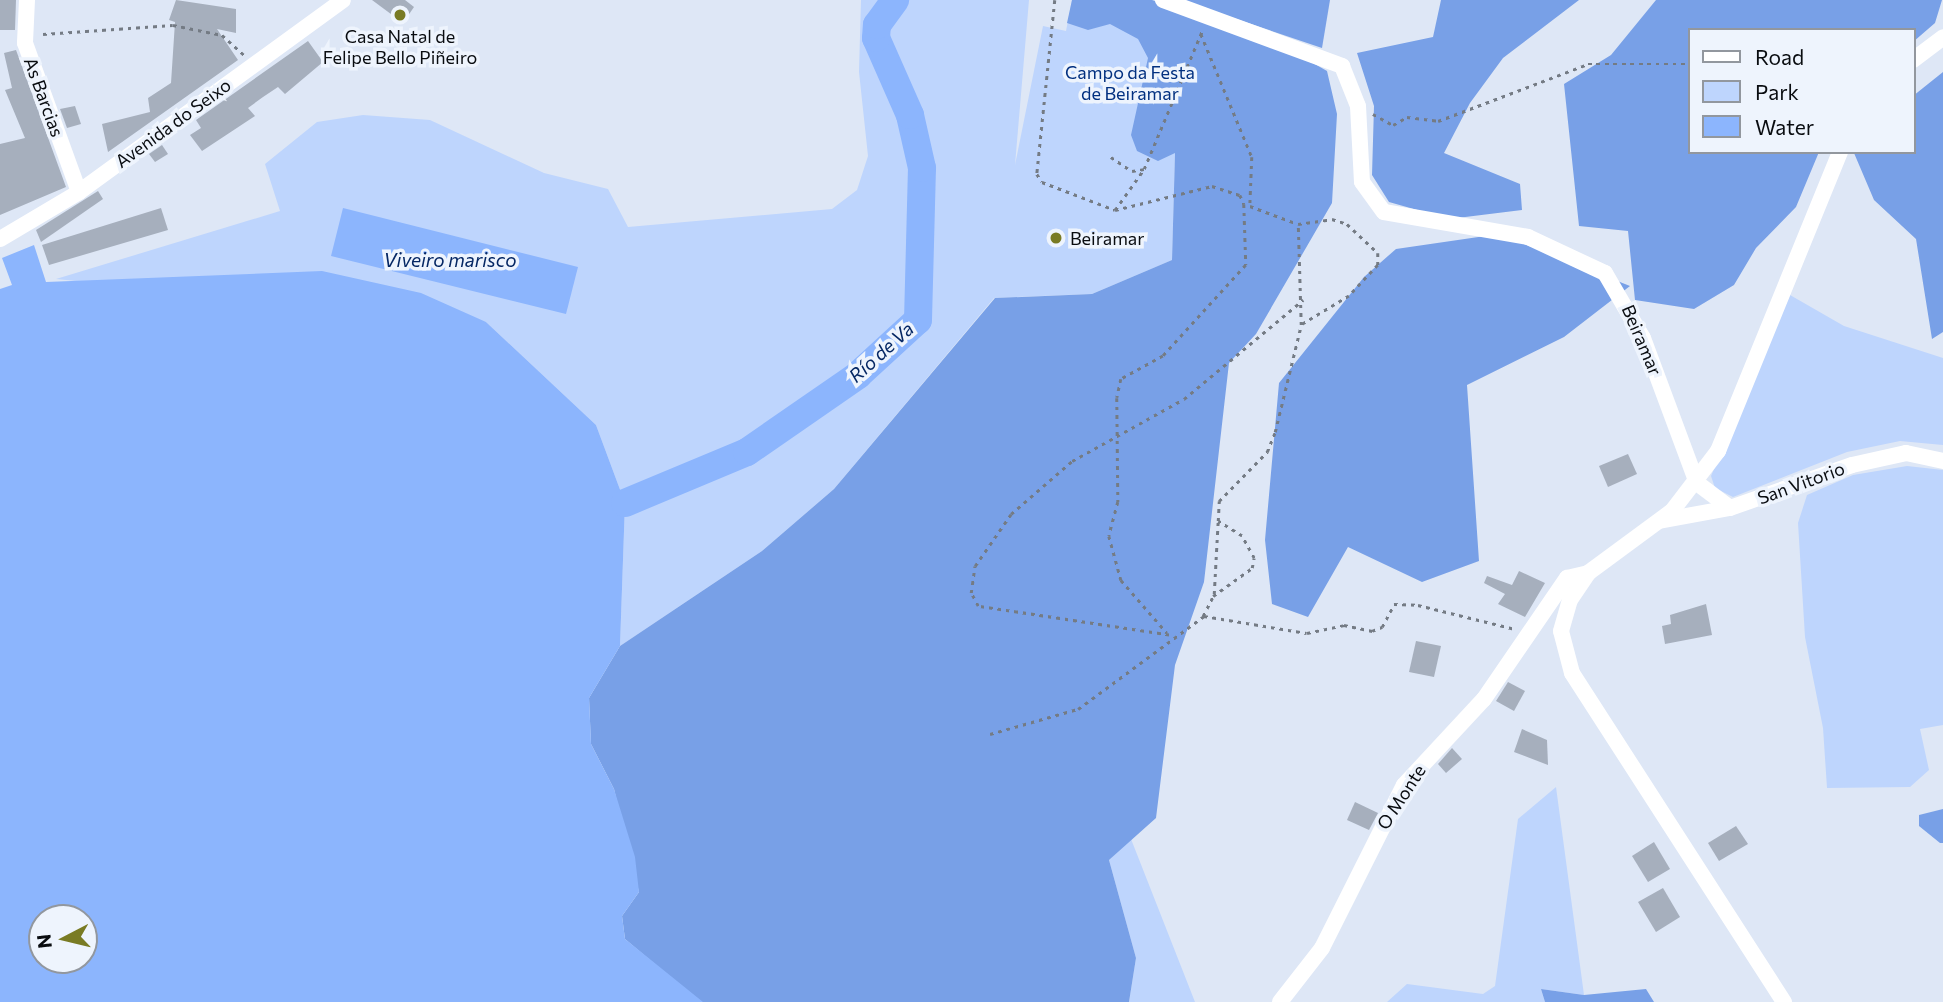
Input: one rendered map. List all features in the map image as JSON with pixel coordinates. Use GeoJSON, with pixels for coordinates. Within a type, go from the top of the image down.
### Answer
{"type":"FeatureCollection","features":[{"type":"Feature","properties":{"kind":"street","name":"As Barcias"},"geometry":{"type":"LineString","coordinates":[[27,0],[25,36],[79,192]]}},
{"type":"Feature","properties":{"kind":"street","name":"Avenida do Seixo"},"geometry":{"type":"LineString","coordinates":[[0,239],[79,192],[343,0]]}},
{"type":"Feature","properties":{"kind":"street","name":"Beiramar"},"geometry":{"type":"LineString","coordinates":[[1163,0],[1202,25],[1342,66],[1358,106],[1362,182],[1384,212],[1528,237],[1605,273],[1643,338],[1697,484]]}},
{"type":"Feature","properties":{"kind":"street"},"geometry":{"type":"LineString","coordinates":[[1915,58],[1943,37]]}},
{"type":"Feature","properties":{"kind":"street","name":"O Monte"},"geometry":{"type":"LineString","coordinates":[[1280,1002],[1322,948],[1404,785],[1484,699],[1531,635],[1567,579],[1588,573],[1659,521],[1697,484],[1718,451],[1839,154]]}},
{"type":"Feature","properties":{"kind":"street","name":"San Vitorio"},"geometry":{"type":"LineString","coordinates":[[1659,521],[1730,508],[1852,465],[1906,453],[1943,461]]}},
{"type":"Feature","properties":{"kind":"street"},"geometry":{"type":"LineString","coordinates":[[1697,484],[1730,508]]}},
{"type":"Feature","properties":{"kind":"street"},"geometry":{"type":"LineString","coordinates":[[1588,573],[1566,610],[1561,642],[1572,673],[1784,1002]]}},
{"type":"Feature","properties":{"kind":"street"},"geometry":{"type":"LineString","coordinates":[[1531,635],[1561,642]]}},
{"type":"Feature","properties":{"kind":"path"},"geometry":{"type":"LineString","coordinates":[[1055,0],[1037,174],[1042,181],[1115,210],[1212,186],[1240,195],[1246,265],[1163,356],[1121,379],[1114,439],[1118,502],[1109,536],[1121,580],[1169,635]]}},
{"type":"Feature","properties":{"kind":"path"},"geometry":{"type":"LineString","coordinates":[[25,36],[173,25],[222,35],[254,65]]}},
{"type":"Feature","properties":{"kind":"path"},"geometry":{"type":"LineString","coordinates":[[1115,210],[1144,169],[1202,25]]}},
{"type":"Feature","properties":{"kind":"path"},"geometry":{"type":"LineString","coordinates":[[1202,25],[1252,157],[1250,206],[1298,224],[1332,219],[1347,224],[1378,253],[1378,265],[1349,296],[1301,325]]}},
{"type":"Feature","properties":{"kind":"path"},"geometry":{"type":"LineString","coordinates":[[1358,106],[1392,125],[1407,117],[1438,121],[1588,64],[1688,64]]}},
{"type":"Feature","properties":{"kind":"path"},"geometry":{"type":"LineString","coordinates":[[1111,157],[1132,171],[1144,169]]}},
{"type":"Feature","properties":{"kind":"path"},"geometry":{"type":"LineString","coordinates":[[1203,616],[1213,596],[1219,501],[1267,452],[1301,325],[1303,300],[1298,224]]}},
{"type":"Feature","properties":{"kind":"path"},"geometry":{"type":"LineString","coordinates":[[1169,635],[978,606],[971,593],[975,566],[1011,514],[1072,461],[1184,399],[1303,300]]}},
{"type":"Feature","properties":{"kind":"path"},"geometry":{"type":"LineString","coordinates":[[1213,596],[1252,568],[1254,558],[1242,536],[1218,521]]}},
{"type":"Feature","properties":{"kind":"path"},"geometry":{"type":"LineString","coordinates":[[990,734],[1078,709],[1133,673],[1169,635],[1203,616],[1307,632],[1344,625],[1372,631],[1382,627],[1394,604],[1456,613],[1531,635]]}},
{"type":"Feature","properties":{"kind":"green space","name":"Campo da Festa de Beiramar"},"geometry":{"type":"Polygon","coordinates":[[[861,0],[1029,0],[1015,165],[1043,26],[1066,31],[1072,0],[1152,0],[1313,63],[1175,153],[1172,260],[1092,294],[994,298],[834,489],[762,551],[620,646],[625,503],[596,425],[486,322],[56,279],[280,211],[265,164],[317,122],[363,115],[430,120],[544,173],[608,189],[628,227],[832,209],[857,190],[868,156],[859,72],[861,0]]]}},
{"type":"Feature","properties":{"kind":"green space"},"geometry":{"type":"Polygon","coordinates":[[[1790,295],[1844,326],[1943,358],[1943,445],[1900,441],[1847,452],[1733,497],[1715,488],[1711,476],[1790,295]]]}},
{"type":"Feature","properties":{"kind":"green space"},"geometry":{"type":"Polygon","coordinates":[[[1907,466],[1943,470],[1943,725],[1920,729],[1929,770],[1910,787],[1827,788],[1823,728],[1805,637],[1798,523],[1807,495],[1853,475],[1907,466]]]}},
{"type":"Feature","properties":{"kind":"green space"},"geometry":{"type":"Polygon","coordinates":[[[1556,787],[1584,995],[1541,989],[1545,1002],[1387,1002],[1407,984],[1483,994],[1495,986],[1518,819],[1556,787]]]}},
{"type":"Feature","properties":{"kind":"green space"},"geometry":{"type":"Polygon","coordinates":[[[1131,839],[1195,1002],[1129,1002],[1136,958],[1109,860],[1131,839]]]}},
{"type":"Feature","properties":{"kind":"shaded area"},"geometry":{"type":"Polygon","coordinates":[[[1072,0],[1152,0],[1313,63],[1327,71],[1337,114],[1332,203],[1256,334],[1229,363],[1204,582],[1175,665],[1156,818],[1109,860],[1136,958],[1129,1002],[700,1002],[625,939],[622,916],[639,892],[614,789],[591,744],[589,698],[620,646],[762,551],[834,489],[995,298],[1092,294],[1172,260],[1175,153],[1158,161],[1137,151],[1131,135],[1148,58],[1138,39],[1110,24],[1088,30],[1067,23],[1072,0]]]}},
{"type":"Feature","properties":{"kind":"shaded area"},"geometry":{"type":"Polygon","coordinates":[[[1180,0],[1330,0],[1322,48],[1180,0]]]}},
{"type":"Feature","properties":{"kind":"shaded area"},"geometry":{"type":"Polygon","coordinates":[[[1441,0],[1579,0],[1503,58],[1470,103],[1444,153],[1520,184],[1522,210],[1449,219],[1389,202],[1372,175],[1374,106],[1357,53],[1433,37],[1441,0]]]}},
{"type":"Feature","properties":{"kind":"shaded area"},"geometry":{"type":"Polygon","coordinates":[[[1656,0],[1942,0],[1935,23],[1915,40],[1915,28],[1688,28],[1688,154],[1818,154],[1796,207],[1756,248],[1734,285],[1694,309],[1635,300],[1628,231],[1579,226],[1564,84],[1611,55],[1656,0]]]}},
{"type":"Feature","properties":{"kind":"shaded area"},"geometry":{"type":"Polygon","coordinates":[[[1943,72],[1943,332],[1932,339],[1916,239],[1874,200],[1854,154],[1915,154],[1915,94],[1943,72]]]}},
{"type":"Feature","properties":{"kind":"shaded area"},"geometry":{"type":"Polygon","coordinates":[[[1499,234],[1630,286],[1564,337],[1467,385],[1479,561],[1422,582],[1348,547],[1308,617],[1272,604],[1265,540],[1279,383],[1364,277],[1396,249],[1499,234]]]}},
{"type":"Feature","properties":{"kind":"shaded area"},"geometry":{"type":"Polygon","coordinates":[[[1943,809],[1943,843],[1940,843],[1919,826],[1919,815],[1943,809]]]}},
{"type":"Feature","properties":{"kind":"shaded area"},"geometry":{"type":"Polygon","coordinates":[[[1541,989],[1584,995],[1646,989],[1654,1002],[1545,1002],[1541,989]]]}},
{"type":"Feature","properties":{"kind":"water","name":"Viveiro marisco"},"geometry":{"type":"Polygon","coordinates":[[[343,208],[578,267],[566,314],[331,256],[343,208]]]}},
{"type":"Feature","properties":{"kind":"water"},"geometry":{"type":"Polygon","coordinates":[[[34,245],[46,282],[322,271],[421,293],[486,322],[596,425],[625,503],[620,646],[589,698],[591,744],[614,789],[635,857],[639,892],[622,916],[625,939],[703,1002],[0,1002],[0,289],[12,285],[2,258],[34,245]]]}},
{"type":"Feature","properties":{"kind":"building"},"geometry":{"type":"Polygon","coordinates":[[[0,0],[16,0],[15,30],[0,30],[0,0]]]}},
{"type":"Feature","properties":{"kind":"building"},"geometry":{"type":"Polygon","coordinates":[[[176,0],[236,9],[236,33],[217,29],[238,60],[108,152],[102,124],[150,112],[148,98],[171,83],[175,22],[169,20],[176,0]]]}},
{"type":"Feature","properties":{"kind":"building","name":"Casa Natal de Felipe Bello Piñeiro"},"geometry":{"type":"Polygon","coordinates":[[[372,0],[405,0],[414,7],[403,23],[372,0]]]}},
{"type":"Feature","properties":{"kind":"building"},"geometry":{"type":"Polygon","coordinates":[[[308,41],[323,62],[285,94],[278,87],[248,108],[255,116],[202,151],[190,135],[201,128],[196,120],[308,41]]]}},
{"type":"Feature","properties":{"kind":"building"},"geometry":{"type":"Polygon","coordinates":[[[16,50],[66,187],[0,215],[0,144],[25,138],[5,90],[12,88],[4,53],[16,50]]]}},
{"type":"Feature","properties":{"kind":"building"},"geometry":{"type":"Polygon","coordinates":[[[75,106],[81,124],[67,128],[60,109],[75,106]]]}},
{"type":"Feature","properties":{"kind":"building"},"geometry":{"type":"Polygon","coordinates":[[[162,145],[168,154],[155,162],[149,154],[162,145]]]}},
{"type":"Feature","properties":{"kind":"building"},"geometry":{"type":"Polygon","coordinates":[[[98,191],[103,199],[41,242],[36,230],[98,191]]]}},
{"type":"Feature","properties":{"kind":"building"},"geometry":{"type":"Polygon","coordinates":[[[161,208],[168,230],[49,265],[42,245],[161,208]]]}},
{"type":"Feature","properties":{"kind":"building"},"geometry":{"type":"Polygon","coordinates":[[[1628,454],[1637,474],[1608,487],[1599,466],[1628,454]]]}},
{"type":"Feature","properties":{"kind":"building"},"geometry":{"type":"Polygon","coordinates":[[[1519,571],[1545,583],[1525,617],[1498,604],[1505,594],[1484,583],[1487,576],[1512,585],[1519,571]]]}},
{"type":"Feature","properties":{"kind":"building"},"geometry":{"type":"Polygon","coordinates":[[[1706,604],[1712,635],[1665,644],[1662,626],[1671,624],[1670,615],[1706,604]]]}},
{"type":"Feature","properties":{"kind":"building"},"geometry":{"type":"Polygon","coordinates":[[[1416,641],[1441,646],[1434,677],[1409,672],[1416,641]]]}},
{"type":"Feature","properties":{"kind":"building"},"geometry":{"type":"Polygon","coordinates":[[[1508,682],[1525,691],[1514,711],[1496,701],[1508,682]]]}},
{"type":"Feature","properties":{"kind":"building"},"geometry":{"type":"Polygon","coordinates":[[[1522,729],[1547,740],[1548,765],[1514,752],[1522,729]]]}},
{"type":"Feature","properties":{"kind":"building"},"geometry":{"type":"Polygon","coordinates":[[[1452,748],[1462,759],[1446,773],[1438,764],[1452,748]]]}},
{"type":"Feature","properties":{"kind":"building"},"geometry":{"type":"Polygon","coordinates":[[[1355,802],[1378,813],[1369,830],[1347,820],[1355,802]]]}},
{"type":"Feature","properties":{"kind":"building"},"geometry":{"type":"Polygon","coordinates":[[[1736,826],[1748,844],[1719,861],[1708,843],[1736,826]]]}},
{"type":"Feature","properties":{"kind":"building"},"geometry":{"type":"Polygon","coordinates":[[[1654,842],[1670,869],[1648,882],[1632,856],[1654,842]]]}},
{"type":"Feature","properties":{"kind":"building"},"geometry":{"type":"Polygon","coordinates":[[[1663,888],[1680,917],[1656,932],[1638,902],[1663,888]]]}},
{"type":"Feature","properties":{"kind":"waterway","name":"Río de Va"},"geometry":{"type":"LineString","coordinates":[[625,503],[747,452],[858,375],[918,320],[922,168],[910,115],[876,38],[877,25],[895,0]]}},
{"type":"Feature","properties":{"kind":"place","name":"Casa Natal de Felipe Bello Piñeiro"},"geometry":{"type":"Point","coordinates":[400,15]}},
{"type":"Feature","properties":{"kind":"place","name":"Beiramar"},"geometry":{"type":"Point","coordinates":[1056,238]}}]}
